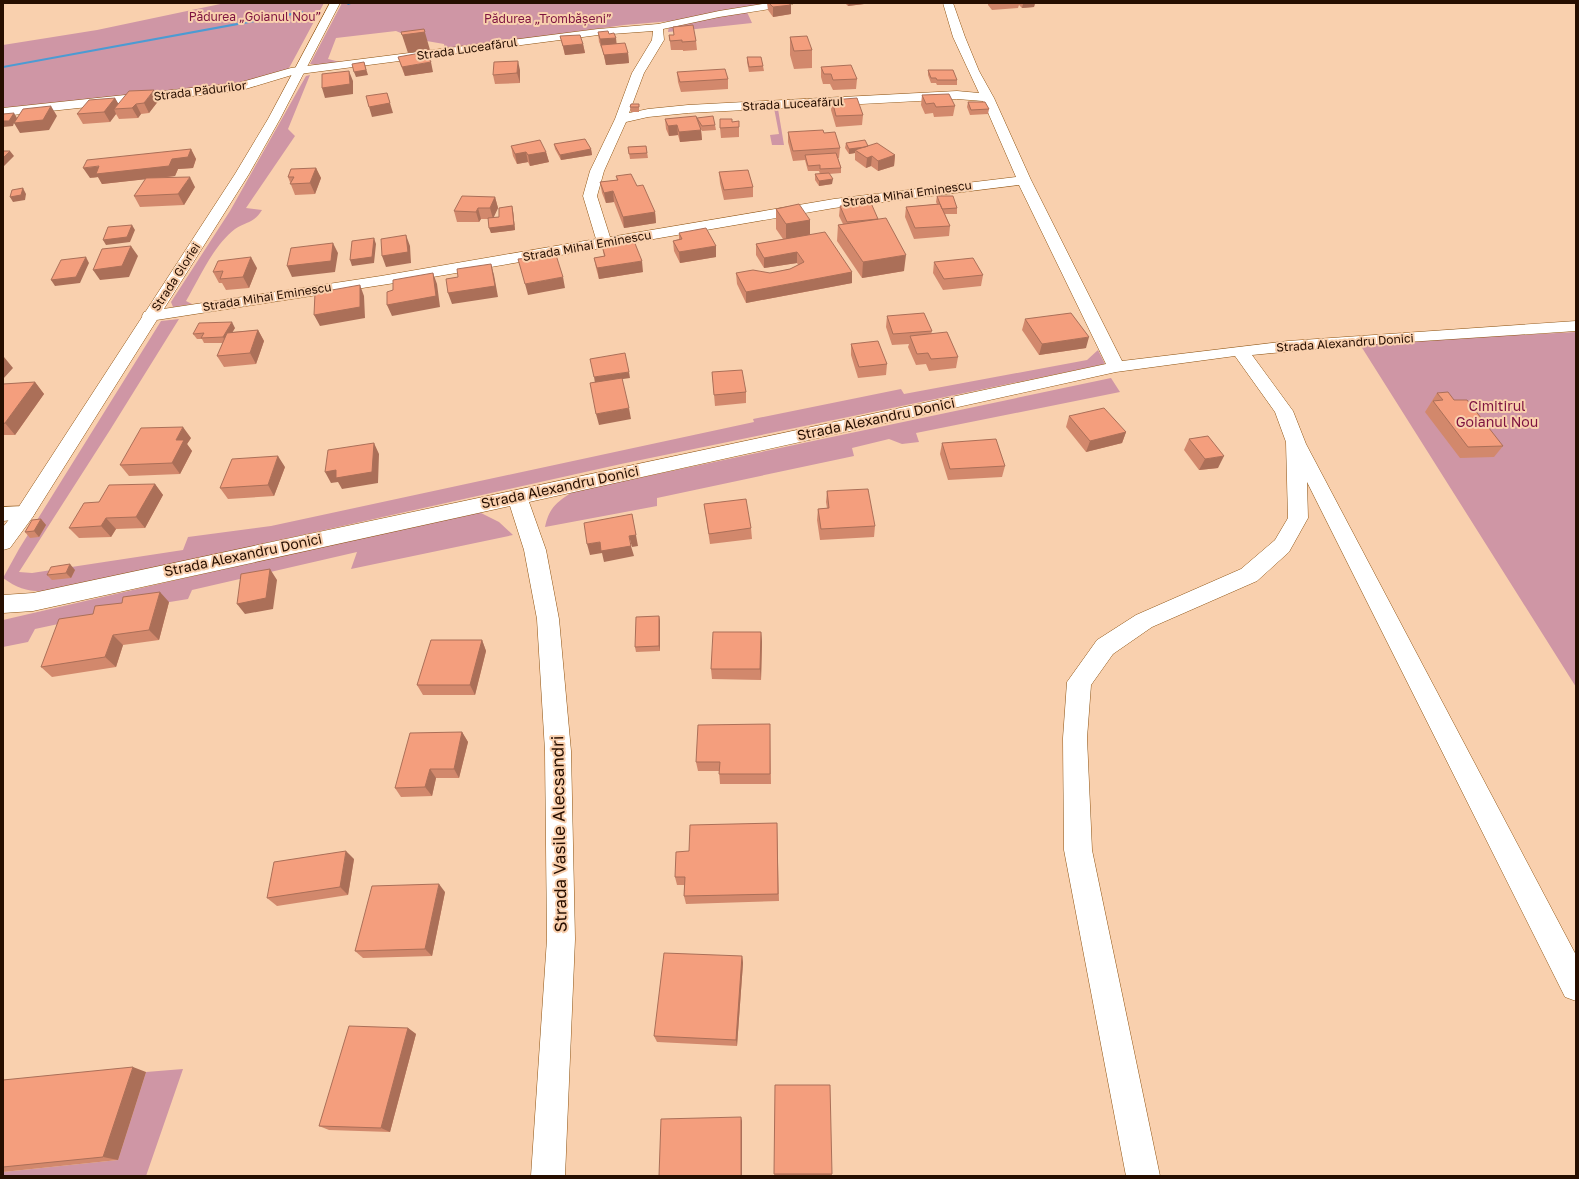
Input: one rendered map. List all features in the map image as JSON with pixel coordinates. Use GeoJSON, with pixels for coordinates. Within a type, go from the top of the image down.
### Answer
{"type":"FeatureCollection","features":[{"type":"Feature","properties":{"kind":"street","name":"Strada Gloriei"},"geometry":{"type":"LineString","coordinates":[[3,542],[25,513],[242,174],[300,71],[334,3]]}},
{"type":"Feature","properties":{"kind":"street","name":"Strada Luceafărul"},"geometry":{"type":"LineString","coordinates":[[300,71],[598,32],[658,26],[719,14],[789,3]]}},
{"type":"Feature","properties":{"kind":"street"},"geometry":{"type":"LineString","coordinates":[[948,3],[959,37],[973,71],[988,98],[1024,180],[1116,367]]}},
{"type":"Feature","properties":{"kind":"street"},"geometry":{"type":"LineString","coordinates":[[604,242],[590,196],[597,170],[621,119],[638,73],[658,40],[658,26]]}},
{"type":"Feature","properties":{"kind":"street","name":"Strada Pădurilor"},"geometry":{"type":"LineString","coordinates":[[3,112],[240,87],[300,71]]}},
{"type":"Feature","properties":{"kind":"street","name":"Strada Luceafărul"},"geometry":{"type":"LineString","coordinates":[[621,119],[648,113],[688,109],[957,95],[988,98]]}},
{"type":"Feature","properties":{"kind":"street","name":"Strada Mihai Eminescu"},"geometry":{"type":"LineString","coordinates":[[150,316],[881,196],[1024,180]]}},
{"type":"Feature","properties":{"kind":"street","name":"Strada Alexandru Donici"},"geometry":{"type":"LineString","coordinates":[[3,604],[33,602],[1116,367],[1181,356],[1360,340],[1576,326]]}},
{"type":"Feature","properties":{"kind":"street"},"geometry":{"type":"LineString","coordinates":[[1240,351],[1284,411],[1296,442],[1576,986]]}},
{"type":"Feature","properties":{"kind":"street"},"geometry":{"type":"LineString","coordinates":[[1143,1176],[1078,850],[1075,738],[1079,682],[1105,647],[1144,621],[1249,574],[1282,546],[1298,518],[1296,442]]}},
{"type":"Feature","properties":{"kind":"street","name":"Strada Vasile Alecsandri"},"geometry":{"type":"LineString","coordinates":[[517,497],[534,550],[548,619],[558,751],[561,939],[548,1176]]}},
{"type":"Feature","properties":{"kind":"street"},"geometry":{"type":"LineString","coordinates":[[3,514],[25,513]]}},
{"type":"Feature","properties":{"kind":"green space","name":"Pădurea „Goianul Nou”"},"geometry":{"type":"Polygon","coordinates":[[[225,3],[324,3],[288,70],[238,85],[3,109],[3,45],[97,30],[225,3]]]}},
{"type":"Feature","properties":{"kind":"green space","name":"Pădurea „Trombășeni”"},"geometry":{"type":"Polygon","coordinates":[[[342,3],[777,3],[672,21],[624,25],[445,50],[444,44],[415,39],[396,31],[336,38],[328,59],[344,63],[323,66],[310,64],[342,3]]]}},
{"type":"Feature","properties":{"kind":"green space"},"geometry":{"type":"Polygon","coordinates":[[[747,12],[752,23],[668,32],[669,26],[747,12]]]}},
{"type":"Feature","properties":{"kind":"green space"},"geometry":{"type":"Polygon","coordinates":[[[310,75],[288,129],[295,136],[246,208],[262,210],[253,220],[235,229],[220,244],[186,301],[192,304],[173,307],[171,302],[230,211],[306,76],[310,75]]]}},
{"type":"Feature","properties":{"kind":"green space"},"geometry":{"type":"Polygon","coordinates":[[[774,108],[778,109],[784,145],[772,145],[770,135],[779,134],[774,108]]]}},
{"type":"Feature","properties":{"kind":"green space"},"geometry":{"type":"Polygon","coordinates":[[[179,319],[19,572],[32,573],[183,550],[188,537],[271,526],[754,422],[753,419],[901,389],[904,394],[1087,360],[1098,350],[1105,364],[621,464],[55,590],[28,590],[16,586],[3,578],[19,549],[161,321],[179,319]]]}},
{"type":"Feature","properties":{"kind":"green space","name":"Cimitirul Goianul Nou"},"geometry":{"type":"Polygon","coordinates":[[[1576,332],[1576,687],[1359,343],[1576,332]]]}},
{"type":"Feature","properties":{"kind":"green space"},"geometry":{"type":"Polygon","coordinates":[[[1111,378],[1120,392],[916,433],[919,442],[902,444],[889,439],[852,448],[854,456],[657,498],[657,506],[545,527],[554,506],[572,492],[1111,378]]]}},
{"type":"Feature","properties":{"kind":"green space"},"geometry":{"type":"Polygon","coordinates":[[[479,512],[499,522],[513,535],[351,569],[357,552],[192,590],[188,599],[133,608],[35,629],[28,642],[3,647],[3,620],[465,513],[479,512]]]}},
{"type":"Feature","properties":{"kind":"green space"},"geometry":{"type":"Polygon","coordinates":[[[183,1069],[146,1176],[3,1176],[3,1172],[118,1160],[146,1072],[183,1069]]]}},
{"type":"Feature","properties":{"kind":"building"},"geometry":{"type":"Polygon","coordinates":[[[769,3],[788,3],[791,5],[773,7],[769,3]]]}},
{"type":"Feature","properties":{"kind":"building"},"geometry":{"type":"Polygon","coordinates":[[[693,25],[696,41],[670,41],[669,35],[674,35],[673,27],[693,25]]]}},
{"type":"Feature","properties":{"kind":"building"},"geometry":{"type":"Polygon","coordinates":[[[424,29],[425,32],[402,35],[401,32],[424,29]]]}},
{"type":"Feature","properties":{"kind":"building"},"geometry":{"type":"Polygon","coordinates":[[[608,31],[609,34],[614,33],[616,38],[600,39],[598,32],[608,31]]]}},
{"type":"Feature","properties":{"kind":"building"},"geometry":{"type":"Polygon","coordinates":[[[580,35],[583,44],[563,46],[560,36],[580,35]]]}},
{"type":"Feature","properties":{"kind":"building"},"geometry":{"type":"Polygon","coordinates":[[[807,36],[812,50],[794,51],[790,37],[807,36]]]}},
{"type":"Feature","properties":{"kind":"building"},"geometry":{"type":"Polygon","coordinates":[[[625,43],[628,53],[604,55],[601,45],[625,43]]]}},
{"type":"Feature","properties":{"kind":"building"},"geometry":{"type":"Polygon","coordinates":[[[426,52],[431,62],[402,67],[398,57],[426,52]]]}},
{"type":"Feature","properties":{"kind":"building"},"geometry":{"type":"Polygon","coordinates":[[[747,57],[761,57],[763,66],[749,67],[747,57]]]}},
{"type":"Feature","properties":{"kind":"building"},"geometry":{"type":"Polygon","coordinates":[[[518,61],[517,73],[493,75],[494,62],[518,61]]]}},
{"type":"Feature","properties":{"kind":"building"},"geometry":{"type":"Polygon","coordinates":[[[364,62],[366,70],[354,72],[352,64],[364,62]]]}},
{"type":"Feature","properties":{"kind":"building"},"geometry":{"type":"Polygon","coordinates":[[[851,65],[857,79],[833,80],[831,74],[824,74],[821,67],[851,65]]]}},
{"type":"Feature","properties":{"kind":"building"},"geometry":{"type":"Polygon","coordinates":[[[725,69],[728,79],[680,82],[677,72],[725,69]]]}},
{"type":"Feature","properties":{"kind":"building"},"geometry":{"type":"Polygon","coordinates":[[[928,70],[953,70],[957,80],[937,80],[936,78],[931,78],[928,70]]]}},
{"type":"Feature","properties":{"kind":"building"},"geometry":{"type":"Polygon","coordinates":[[[349,71],[350,84],[322,88],[322,74],[349,71]]]}},
{"type":"Feature","properties":{"kind":"building"},"geometry":{"type":"Polygon","coordinates":[[[154,90],[144,103],[136,104],[132,108],[114,109],[129,91],[154,90]]]}},
{"type":"Feature","properties":{"kind":"building"},"geometry":{"type":"Polygon","coordinates":[[[387,93],[390,103],[369,107],[366,96],[387,93]]]}},
{"type":"Feature","properties":{"kind":"building"},"geometry":{"type":"Polygon","coordinates":[[[949,94],[955,106],[936,107],[934,103],[926,104],[922,95],[949,94]]]}},
{"type":"Feature","properties":{"kind":"building"},"geometry":{"type":"Polygon","coordinates":[[[115,98],[104,112],[77,114],[89,100],[115,98]]]}},
{"type":"Feature","properties":{"kind":"building"},"geometry":{"type":"Polygon","coordinates":[[[857,98],[863,115],[836,116],[832,100],[857,98]]]}},
{"type":"Feature","properties":{"kind":"building"},"geometry":{"type":"Polygon","coordinates":[[[968,102],[985,102],[989,109],[971,110],[968,102]]]}},
{"type":"Feature","properties":{"kind":"building"},"geometry":{"type":"Polygon","coordinates":[[[631,104],[639,104],[639,107],[630,107],[631,104]]]}},
{"type":"Feature","properties":{"kind":"building"},"geometry":{"type":"Polygon","coordinates":[[[51,106],[43,120],[14,123],[23,109],[51,106]]]}},
{"type":"Feature","properties":{"kind":"building"},"geometry":{"type":"Polygon","coordinates":[[[14,113],[9,121],[3,121],[3,114],[14,113]]]}},
{"type":"Feature","properties":{"kind":"building"},"geometry":{"type":"Polygon","coordinates":[[[696,116],[701,130],[679,132],[677,125],[668,126],[665,119],[696,116]]]}},
{"type":"Feature","properties":{"kind":"building"},"geometry":{"type":"Polygon","coordinates":[[[713,116],[715,125],[702,126],[697,118],[713,116]]]}},
{"type":"Feature","properties":{"kind":"building"},"geometry":{"type":"Polygon","coordinates":[[[720,119],[732,119],[732,122],[739,121],[739,127],[720,128],[720,119]]]}},
{"type":"Feature","properties":{"kind":"building"},"geometry":{"type":"Polygon","coordinates":[[[823,130],[824,133],[835,132],[840,148],[793,151],[788,132],[823,130]]]}},
{"type":"Feature","properties":{"kind":"building"},"geometry":{"type":"Polygon","coordinates":[[[585,139],[591,149],[560,155],[554,144],[585,139]]]}},
{"type":"Feature","properties":{"kind":"building"},"geometry":{"type":"Polygon","coordinates":[[[540,140],[546,152],[528,155],[526,152],[515,154],[511,146],[540,140]]]}},
{"type":"Feature","properties":{"kind":"building"},"geometry":{"type":"Polygon","coordinates":[[[865,140],[868,146],[865,147],[849,149],[846,143],[865,140]]]}},
{"type":"Feature","properties":{"kind":"building"},"geometry":{"type":"Polygon","coordinates":[[[877,143],[895,155],[878,161],[872,156],[867,158],[855,150],[877,143]]]}},
{"type":"Feature","properties":{"kind":"building"},"geometry":{"type":"Polygon","coordinates":[[[646,146],[647,153],[629,154],[628,147],[646,146]]]}},
{"type":"Feature","properties":{"kind":"building"},"geometry":{"type":"Polygon","coordinates":[[[191,149],[188,157],[172,159],[169,166],[96,174],[99,166],[83,168],[87,160],[191,149]]]}},
{"type":"Feature","properties":{"kind":"building"},"geometry":{"type":"Polygon","coordinates":[[[3,151],[10,151],[3,158],[3,151]]]}},
{"type":"Feature","properties":{"kind":"building"},"geometry":{"type":"Polygon","coordinates":[[[836,153],[841,168],[820,169],[820,165],[808,166],[805,155],[836,153]]]}},
{"type":"Feature","properties":{"kind":"building"},"geometry":{"type":"Polygon","coordinates":[[[316,168],[310,183],[290,184],[294,177],[288,177],[291,169],[316,168]]]}},
{"type":"Feature","properties":{"kind":"building"},"geometry":{"type":"Polygon","coordinates":[[[748,170],[753,187],[724,190],[719,172],[748,170]]]}},
{"type":"Feature","properties":{"kind":"building"},"geometry":{"type":"Polygon","coordinates":[[[829,173],[833,179],[819,181],[815,174],[829,173]]]}},
{"type":"Feature","properties":{"kind":"building"},"geometry":{"type":"Polygon","coordinates":[[[631,174],[637,186],[643,185],[655,212],[623,217],[613,191],[604,193],[600,182],[618,180],[616,176],[631,174]]]}},
{"type":"Feature","properties":{"kind":"building"},"geometry":{"type":"Polygon","coordinates":[[[190,177],[178,194],[134,196],[146,178],[190,177]]]}},
{"type":"Feature","properties":{"kind":"building"},"geometry":{"type":"Polygon","coordinates":[[[23,188],[21,195],[10,197],[12,190],[23,188]]]}},
{"type":"Feature","properties":{"kind":"building"},"geometry":{"type":"Polygon","coordinates":[[[462,196],[495,197],[490,208],[478,208],[476,212],[454,211],[462,196]]]}},
{"type":"Feature","properties":{"kind":"building"},"geometry":{"type":"Polygon","coordinates":[[[937,196],[953,196],[957,208],[942,209],[937,196]]]}},
{"type":"Feature","properties":{"kind":"building"},"geometry":{"type":"Polygon","coordinates":[[[871,203],[878,219],[847,222],[840,206],[871,203]]]}},
{"type":"Feature","properties":{"kind":"building"},"geometry":{"type":"Polygon","coordinates":[[[799,204],[810,220],[786,224],[776,209],[799,204]]]}},
{"type":"Feature","properties":{"kind":"building"},"geometry":{"type":"Polygon","coordinates":[[[940,204],[950,226],[915,228],[906,207],[940,204]]]}},
{"type":"Feature","properties":{"kind":"building"},"geometry":{"type":"Polygon","coordinates":[[[512,206],[514,225],[489,228],[488,218],[499,217],[499,208],[512,206]]]}},
{"type":"Feature","properties":{"kind":"building"},"geometry":{"type":"Polygon","coordinates":[[[886,218],[906,255],[863,262],[838,225],[886,218]]]}},
{"type":"Feature","properties":{"kind":"building"},"geometry":{"type":"Polygon","coordinates":[[[132,225],[127,237],[103,240],[108,227],[132,225]]]}},
{"type":"Feature","properties":{"kind":"building"},"geometry":{"type":"Polygon","coordinates":[[[706,228],[716,246],[679,252],[673,241],[682,239],[679,233],[706,228]]]}},
{"type":"Feature","properties":{"kind":"building"},"geometry":{"type":"Polygon","coordinates":[[[825,232],[852,272],[746,292],[736,273],[753,270],[770,273],[790,269],[804,262],[797,252],[764,258],[756,244],[825,232]]]}},
{"type":"Feature","properties":{"kind":"building"},"geometry":{"type":"Polygon","coordinates":[[[406,235],[408,252],[382,256],[381,239],[406,235]]]}},
{"type":"Feature","properties":{"kind":"building"},"geometry":{"type":"Polygon","coordinates":[[[374,238],[372,257],[350,260],[352,241],[374,238]]]}},
{"type":"Feature","properties":{"kind":"building"},"geometry":{"type":"Polygon","coordinates":[[[634,241],[642,261],[597,268],[594,258],[605,256],[602,246],[634,241]]]}},
{"type":"Feature","properties":{"kind":"building"},"geometry":{"type":"Polygon","coordinates":[[[333,243],[331,261],[287,266],[291,248],[333,243]]]}},
{"type":"Feature","properties":{"kind":"building"},"geometry":{"type":"Polygon","coordinates":[[[131,246],[122,266],[93,270],[102,249],[131,246]]]}},
{"type":"Feature","properties":{"kind":"building"},"geometry":{"type":"Polygon","coordinates":[[[556,255],[563,277],[525,284],[518,259],[556,255]]]}},
{"type":"Feature","properties":{"kind":"building"},"geometry":{"type":"Polygon","coordinates":[[[86,257],[76,277],[51,280],[61,260],[86,257]]]}},
{"type":"Feature","properties":{"kind":"building"},"geometry":{"type":"Polygon","coordinates":[[[251,257],[243,277],[220,279],[223,271],[213,272],[218,261],[251,257]]]}},
{"type":"Feature","properties":{"kind":"building"},"geometry":{"type":"Polygon","coordinates":[[[973,258],[983,275],[944,279],[934,262],[973,258]]]}},
{"type":"Feature","properties":{"kind":"building"},"geometry":{"type":"Polygon","coordinates":[[[491,264],[495,286],[448,293],[446,279],[458,277],[457,269],[491,264]]]}},
{"type":"Feature","properties":{"kind":"building"},"geometry":{"type":"Polygon","coordinates":[[[433,273],[436,296],[387,305],[387,292],[393,290],[393,280],[433,273]]]}},
{"type":"Feature","properties":{"kind":"building"},"geometry":{"type":"Polygon","coordinates":[[[360,285],[360,307],[314,315],[315,293],[360,285]]]}},
{"type":"Feature","properties":{"kind":"building"},"geometry":{"type":"Polygon","coordinates":[[[924,313],[932,331],[893,334],[887,316],[924,313]]]}},
{"type":"Feature","properties":{"kind":"building"},"geometry":{"type":"Polygon","coordinates":[[[1071,313],[1089,337],[1042,344],[1025,319],[1071,313]]]}},
{"type":"Feature","properties":{"kind":"building"},"geometry":{"type":"Polygon","coordinates":[[[232,322],[223,337],[201,338],[204,333],[193,334],[199,323],[232,322]]]}},
{"type":"Feature","properties":{"kind":"building"},"geometry":{"type":"Polygon","coordinates":[[[258,330],[250,353],[217,356],[227,333],[258,330]]]}},
{"type":"Feature","properties":{"kind":"building"},"geometry":{"type":"Polygon","coordinates":[[[947,332],[958,357],[931,359],[928,353],[917,354],[910,336],[947,332]]]}},
{"type":"Feature","properties":{"kind":"building"},"geometry":{"type":"Polygon","coordinates":[[[878,341],[887,364],[859,367],[851,344],[878,341]]]}},
{"type":"Feature","properties":{"kind":"building"},"geometry":{"type":"Polygon","coordinates":[[[625,353],[629,372],[594,377],[590,359],[625,353]]]}},
{"type":"Feature","properties":{"kind":"building"},"geometry":{"type":"Polygon","coordinates":[[[742,370],[746,392],[714,395],[712,372],[742,370]]]}},
{"type":"Feature","properties":{"kind":"building"},"geometry":{"type":"Polygon","coordinates":[[[622,378],[629,408],[596,414],[590,383],[622,378]]]}},
{"type":"Feature","properties":{"kind":"building"},"geometry":{"type":"Polygon","coordinates":[[[35,382],[5,423],[3,424],[3,384],[35,382]]]}},
{"type":"Feature","properties":{"kind":"building"},"geometry":{"type":"Polygon","coordinates":[[[1448,392],[1454,400],[1467,400],[1503,446],[1468,447],[1433,401],[1443,400],[1437,393],[1448,392]]]}},
{"type":"Feature","properties":{"kind":"building"},"geometry":{"type":"Polygon","coordinates":[[[1104,408],[1126,432],[1090,441],[1069,416],[1104,408]]]}},
{"type":"Feature","properties":{"kind":"building"},"geometry":{"type":"Polygon","coordinates":[[[183,427],[176,440],[184,440],[172,463],[120,465],[141,428],[183,427]]]}},
{"type":"Feature","properties":{"kind":"building"},"geometry":{"type":"Polygon","coordinates":[[[1208,436],[1224,456],[1205,459],[1189,439],[1208,436]]]}},
{"type":"Feature","properties":{"kind":"building"},"geometry":{"type":"Polygon","coordinates":[[[996,439],[1005,466],[950,469],[942,443],[996,439]]]}},
{"type":"Feature","properties":{"kind":"building"},"geometry":{"type":"Polygon","coordinates":[[[374,443],[372,472],[336,478],[336,470],[325,472],[328,450],[374,443]]]}},
{"type":"Feature","properties":{"kind":"building"},"geometry":{"type":"Polygon","coordinates":[[[278,456],[268,485],[220,488],[232,459],[278,456]]]}},
{"type":"Feature","properties":{"kind":"building"},"geometry":{"type":"Polygon","coordinates":[[[155,484],[136,517],[106,518],[101,526],[69,528],[84,503],[99,502],[109,485],[155,484]]]}},
{"type":"Feature","properties":{"kind":"building"},"geometry":{"type":"Polygon","coordinates":[[[868,489],[875,526],[821,529],[818,509],[829,508],[827,491],[868,489]]]}},
{"type":"Feature","properties":{"kind":"building"},"geometry":{"type":"Polygon","coordinates":[[[746,499],[751,528],[709,534],[704,504],[746,499]]]}},
{"type":"Feature","properties":{"kind":"building"},"geometry":{"type":"Polygon","coordinates":[[[632,514],[636,535],[629,536],[631,546],[601,551],[600,542],[587,544],[584,523],[632,514]]]}},
{"type":"Feature","properties":{"kind":"building"},"geometry":{"type":"Polygon","coordinates":[[[41,519],[34,531],[25,532],[32,520],[41,519]]]}},
{"type":"Feature","properties":{"kind":"building"},"geometry":{"type":"Polygon","coordinates":[[[70,564],[66,573],[47,575],[51,567],[70,564]]]}},
{"type":"Feature","properties":{"kind":"building"},"geometry":{"type":"Polygon","coordinates":[[[270,569],[266,598],[237,604],[241,574],[270,569]]]}},
{"type":"Feature","properties":{"kind":"building"},"geometry":{"type":"Polygon","coordinates":[[[160,592],[149,630],[113,635],[105,657],[41,667],[59,619],[93,614],[95,606],[122,603],[123,597],[160,592]]]}},
{"type":"Feature","properties":{"kind":"building"},"geometry":{"type":"Polygon","coordinates":[[[659,616],[659,646],[635,647],[636,617],[659,616]]]}},
{"type":"Feature","properties":{"kind":"building"},"geometry":{"type":"Polygon","coordinates":[[[713,632],[761,632],[760,669],[711,669],[713,632]]]}},
{"type":"Feature","properties":{"kind":"building"},"geometry":{"type":"Polygon","coordinates":[[[431,640],[482,640],[470,685],[417,685],[431,640]]]}},
{"type":"Feature","properties":{"kind":"building"},"geometry":{"type":"Polygon","coordinates":[[[770,724],[770,774],[719,774],[720,762],[696,762],[698,725],[770,724]]]}},
{"type":"Feature","properties":{"kind":"building"},"geometry":{"type":"Polygon","coordinates":[[[462,732],[454,769],[430,769],[425,787],[395,788],[410,733],[462,732]]]}},
{"type":"Feature","properties":{"kind":"building"},"geometry":{"type":"Polygon","coordinates":[[[777,823],[778,894],[684,896],[685,877],[675,877],[676,852],[689,851],[690,825],[777,823]]]}},
{"type":"Feature","properties":{"kind":"building"},"geometry":{"type":"Polygon","coordinates":[[[346,851],[340,887],[267,898],[274,862],[346,851]]]}},
{"type":"Feature","properties":{"kind":"building"},"geometry":{"type":"Polygon","coordinates":[[[439,884],[425,949],[355,951],[372,886],[439,884]]]}},
{"type":"Feature","properties":{"kind":"building"},"geometry":{"type":"Polygon","coordinates":[[[664,953],[742,956],[736,1040],[654,1036],[664,953]]]}},
{"type":"Feature","properties":{"kind":"building"},"geometry":{"type":"Polygon","coordinates":[[[349,1026],[408,1028],[381,1128],[319,1126],[349,1026]]]}},
{"type":"Feature","properties":{"kind":"building"},"geometry":{"type":"Polygon","coordinates":[[[133,1067],[103,1157],[3,1167],[3,1080],[133,1067]]]}},
{"type":"Feature","properties":{"kind":"building"},"geometry":{"type":"Polygon","coordinates":[[[775,1085],[830,1085],[832,1174],[774,1174],[775,1085]]]}},
{"type":"Feature","properties":{"kind":"building"},"geometry":{"type":"Polygon","coordinates":[[[741,1117],[741,1176],[659,1176],[661,1119],[741,1117]]]}},
{"type":"Feature","properties":{"kind":"waterway"},"geometry":{"type":"LineString","coordinates":[[348,4],[352,3]]}},
{"type":"Feature","properties":{"kind":"waterway"},"geometry":{"type":"LineString","coordinates":[[3,67],[302,12]]}}]}
